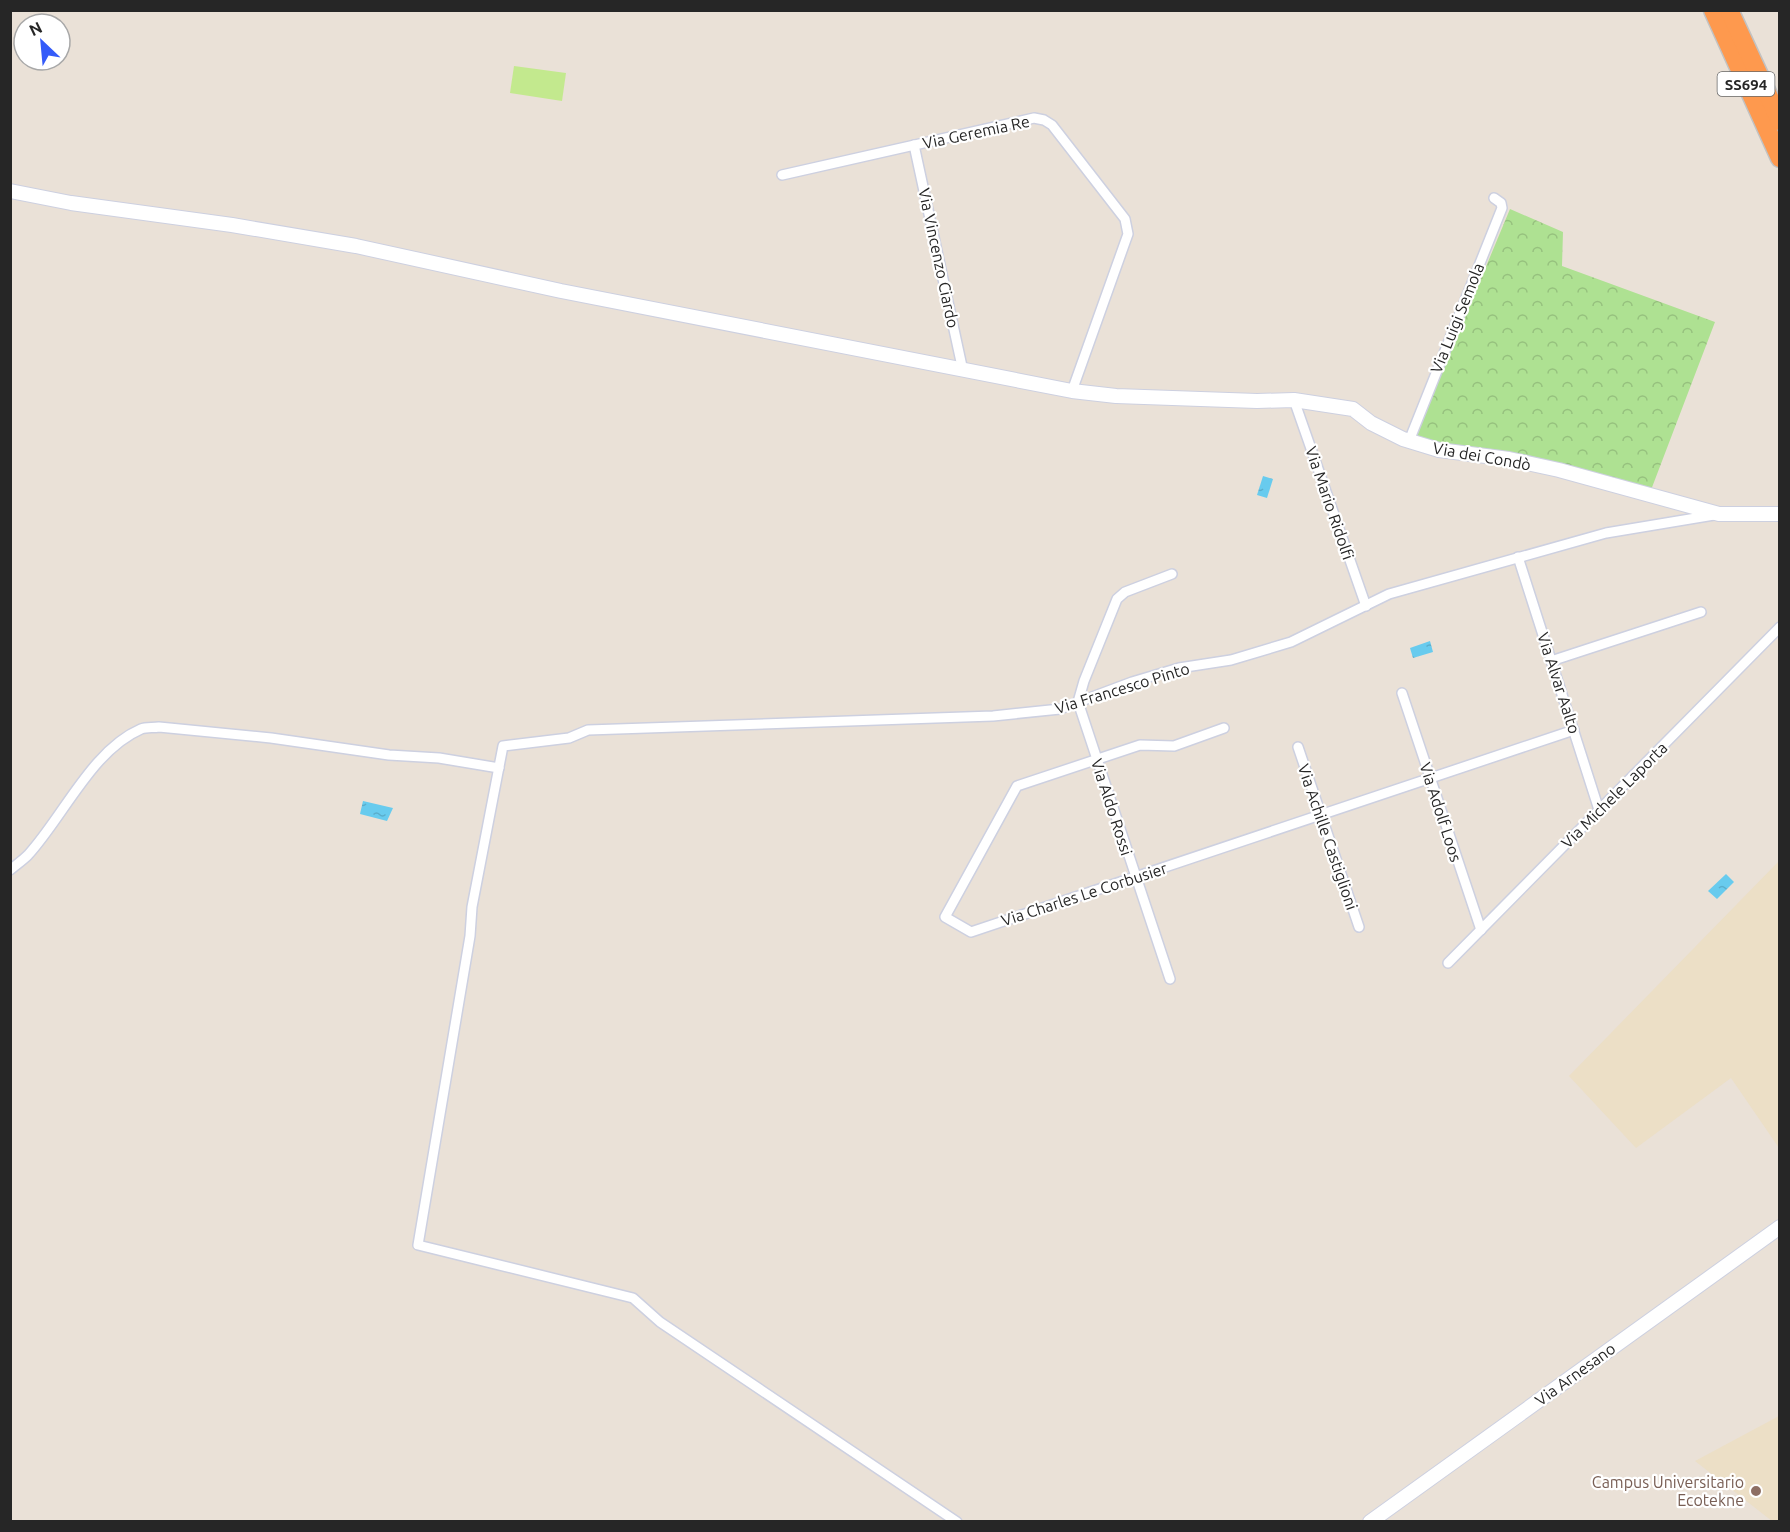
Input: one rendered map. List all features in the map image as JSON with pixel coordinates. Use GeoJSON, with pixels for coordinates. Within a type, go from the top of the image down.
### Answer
{"type":"FeatureCollection","features":[{"type":"Feature","properties":{"kind":"highway","name":"SS694"},"geometry":{"type":"LineString","coordinates":[[1713,10],[1779,158]]}},
{"type":"Feature","properties":{"kind":"highway","name":"SS694"},"geometry":{"type":"LineString","coordinates":[[1729,10],[1779,121]]}},
{"type":"Feature","properties":{"kind":"street","name":"Via Geremia Re"},"geometry":{"type":"LineString","coordinates":[[782,175],[1034,118],[1052,125],[1125,219],[1128,234],[1072,391]]}},
{"type":"Feature","properties":{"kind":"street","name":"Via Vincenzo Ciardo"},"geometry":{"type":"LineString","coordinates":[[914,145],[963,371]]}},
{"type":"Feature","properties":{"kind":"street","name":"Via dei Condò"},"geometry":{"type":"LineString","coordinates":[[10,191],[71,203],[232,225],[356,246],[561,291],[1072,391],[1116,396],[1257,401],[1294,400],[1353,409],[1371,423],[1409,441],[1439,450],[1509,459],[1559,470],[1719,514],[1779,514]]}},
{"type":"Feature","properties":{"kind":"street","name":"Via Luigi Semola"},"geometry":{"type":"LineString","coordinates":[[1409,441],[1502,208],[1501,203],[1494,198]]}},
{"type":"Feature","properties":{"kind":"street","name":"Via Mario Ridolfi"},"geometry":{"type":"LineString","coordinates":[[1294,400],[1366,606]]}},
{"type":"Feature","properties":{"kind":"street","name":"Via Francesco Pinto"},"geometry":{"type":"LineString","coordinates":[[499,768],[503,746],[569,738],[588,730],[993,716],[1060,709],[1132,682],[1179,668],[1231,660],[1291,642],[1389,594],[1606,533],[1719,514]]}},
{"type":"Feature","properties":{"kind":"street","name":"Via Alvar Aalto"},"geometry":{"type":"LineString","coordinates":[[1518,557],[1599,810]]}},
{"type":"Feature","properties":{"kind":"street"},"geometry":{"type":"LineString","coordinates":[[1078,702],[1084,681],[1117,599],[1125,592],[1172,574]]}},
{"type":"Feature","properties":{"kind":"street"},"geometry":{"type":"LineString","coordinates":[[1551,661],[1701,612]]}},
{"type":"Feature","properties":{"kind":"street","name":"Via Michele Laporta"},"geometry":{"type":"LineString","coordinates":[[1448,963],[1779,627]]}},
{"type":"Feature","properties":{"kind":"street","name":"Via Adolf Loos"},"geometry":{"type":"LineString","coordinates":[[1402,693],[1480,930]]}},
{"type":"Feature","properties":{"kind":"street","name":"Via Aldo Rossi"},"geometry":{"type":"LineString","coordinates":[[1078,702],[1170,979]]}},
{"type":"Feature","properties":{"kind":"street"},"geometry":{"type":"LineString","coordinates":[[10,870],[28,854],[83,780],[107,754],[126,738],[143,728],[159,727],[271,738],[390,755],[440,758],[499,768],[472,907],[470,936],[418,1245],[633,1298],[660,1322],[957,1521]]}},
{"type":"Feature","properties":{"kind":"street","name":"Via Charles Le Corbusier"},"geometry":{"type":"LineString","coordinates":[[1224,728],[1174,746],[1140,745],[1017,786],[945,917],[971,932],[1574,730]]}},
{"type":"Feature","properties":{"kind":"street","name":"Via Achille Castiglioni"},"geometry":{"type":"LineString","coordinates":[[1298,747],[1359,927]]}},
{"type":"Feature","properties":{"kind":"street","name":"Via Arnesano"},"geometry":{"type":"LineString","coordinates":[[1371,1521],[1779,1227]]}},
{"type":"Feature","properties":{"kind":"shaded area"},"geometry":{"type":"Polygon","coordinates":[[[1779,861],[1779,1148],[1731,1078],[1636,1148],[1569,1076],[1779,861]]]}},
{"type":"Feature","properties":{"kind":"shaded area","name":"Campus Universitario Ecotekne"},"geometry":{"type":"Polygon","coordinates":[[[1779,1416],[1779,1521],[1772,1521],[1695,1461],[1779,1416]]]}},
{"type":"Feature","properties":{"kind":"green space"},"geometry":{"type":"Polygon","coordinates":[[[514,66],[566,73],[562,101],[510,93],[514,66]]]}},
{"type":"Feature","properties":{"kind":"green space"},"geometry":{"type":"Polygon","coordinates":[[[1510,209],[1563,232],[1562,266],[1715,322],[1651,490],[1440,447],[1415,437],[1510,209]]]}},
{"type":"Feature","properties":{"kind":"water"},"geometry":{"type":"Polygon","coordinates":[[[1263,476],[1273,479],[1267,498],[1257,495],[1263,476]]]}},
{"type":"Feature","properties":{"kind":"water"},"geometry":{"type":"Polygon","coordinates":[[[1430,641],[1433,652],[1413,658],[1410,648],[1430,641]]]}},
{"type":"Feature","properties":{"kind":"water"},"geometry":{"type":"Polygon","coordinates":[[[363,801],[393,808],[387,821],[360,814],[363,801]]]}},
{"type":"Feature","properties":{"kind":"water"},"geometry":{"type":"Polygon","coordinates":[[[1726,874],[1734,882],[1717,899],[1708,891],[1726,874]]]}},
{"type":"Feature","properties":{"kind":"place","name":"Campus Universitario Ecotekne"},"geometry":{"type":"Point","coordinates":[1756,1491]}}]}
